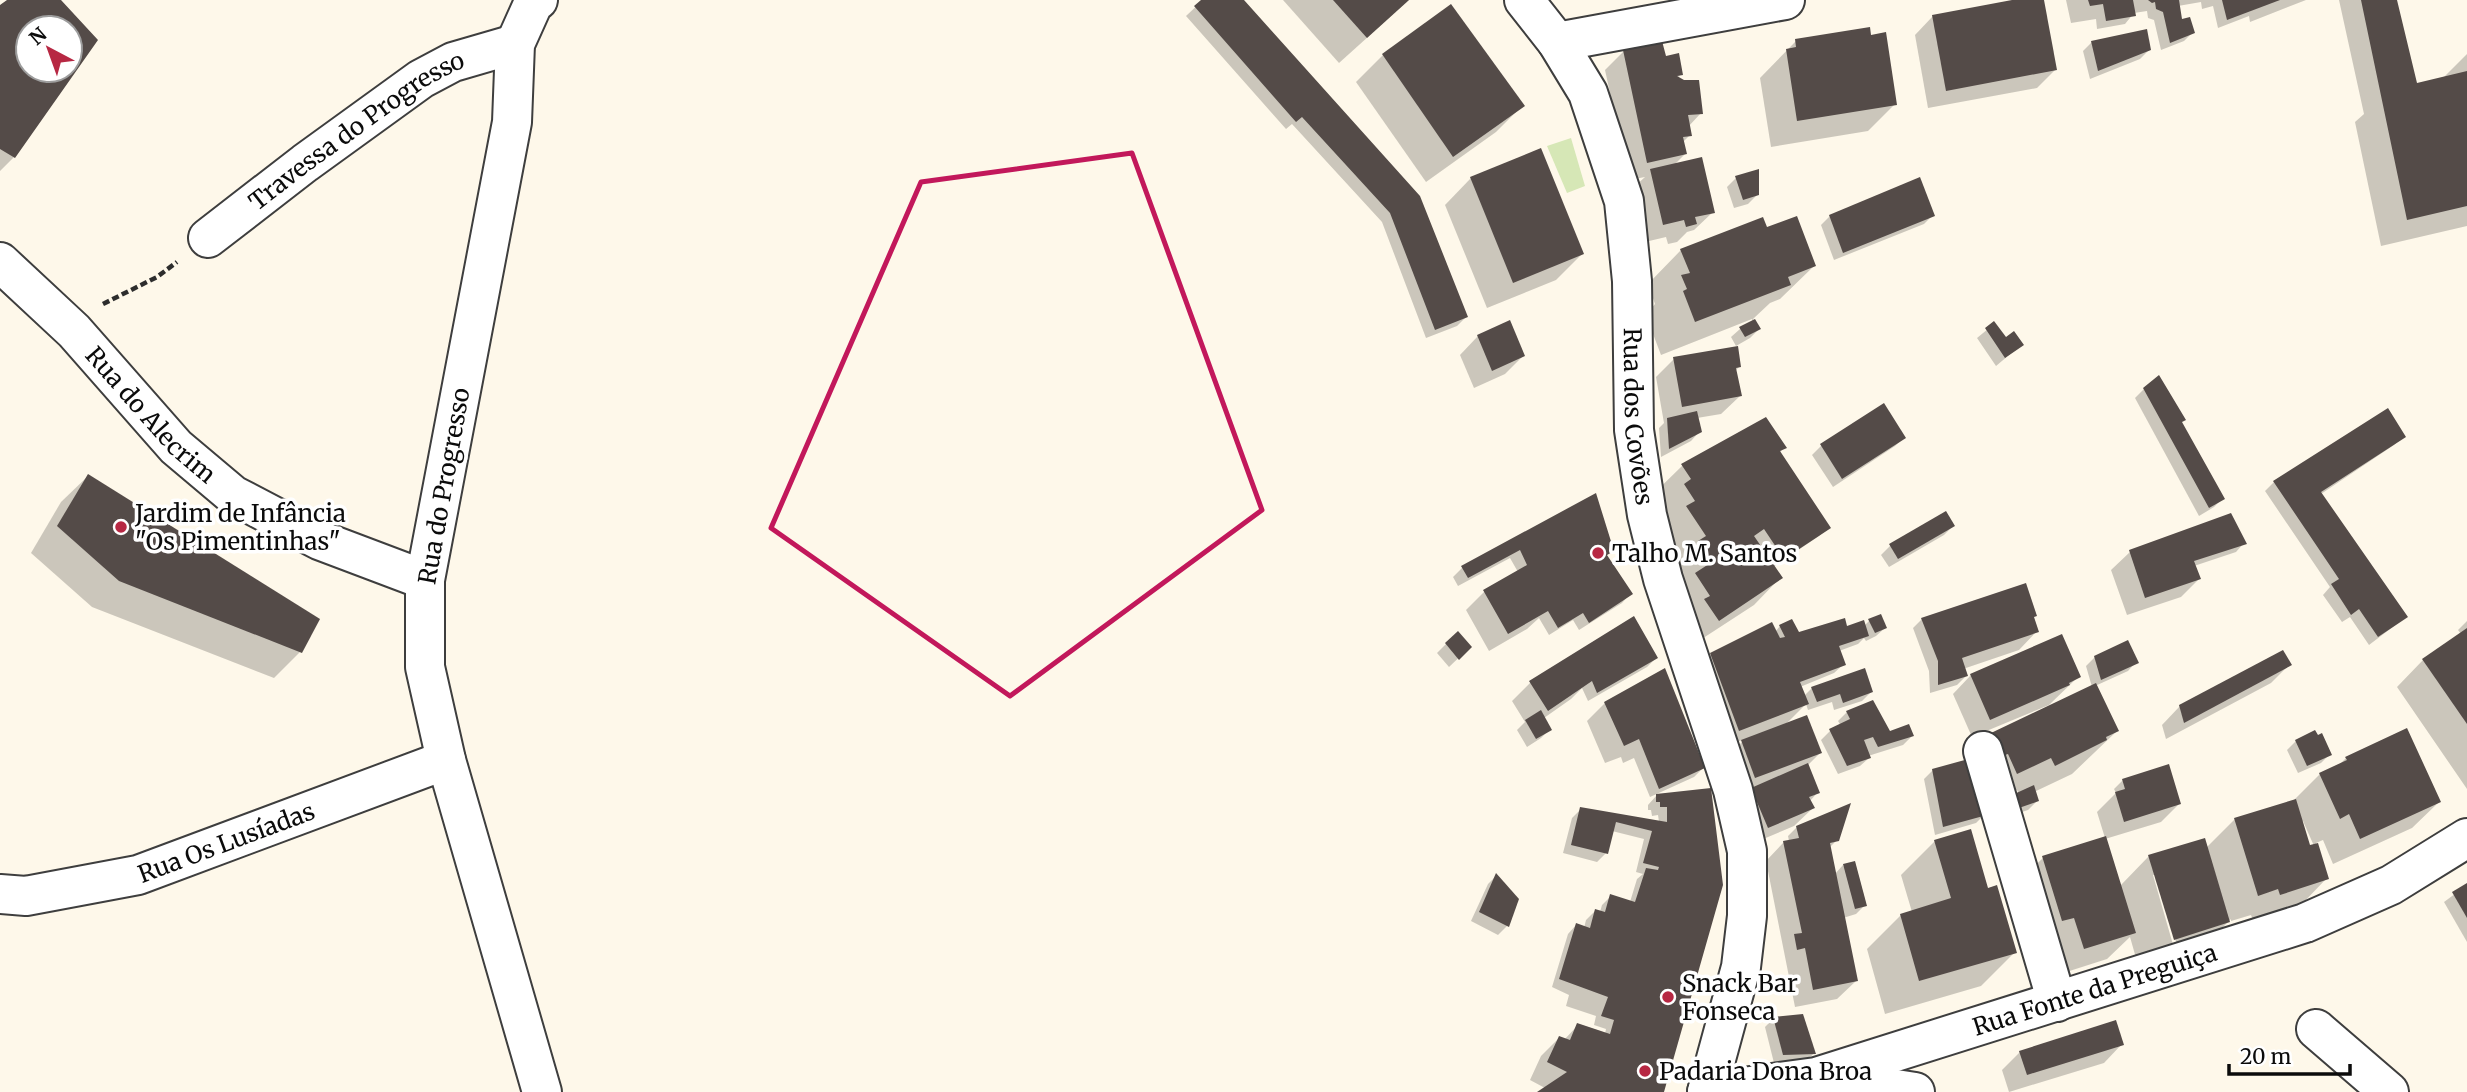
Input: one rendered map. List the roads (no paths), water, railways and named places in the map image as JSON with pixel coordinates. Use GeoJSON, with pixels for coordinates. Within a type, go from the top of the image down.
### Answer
{"type":"FeatureCollection","features":[{"type":"Feature","properties":{"kind":"street","name":"Rua do Progresso"},"geometry":{"type":"LineString","coordinates":[[538,0],[533,4],[515,44],[512,122],[425,580],[425,667],[446,760],[541,1092]]}},
{"type":"Feature","properties":{"kind":"street","name":"Rua dos Covões"},"geometry":{"type":"LineString","coordinates":[[1524,0],[1557,42],[1588,93],[1624,201],[1632,281],[1634,430],[1647,515],[1663,579],[1733,790],[1747,851],[1747,916],[1741,967],[1707,1092]]}},
{"type":"Feature","properties":{"kind":"street"},"geometry":{"type":"LineString","coordinates":[[1557,42],[1785,0]]}},
{"type":"Feature","properties":{"kind":"street","name":"Travessa do Progresso"},"geometry":{"type":"LineString","coordinates":[[208,238],[421,79],[453,62],[515,44]]}},
{"type":"Feature","properties":{"kind":"street","name":"Rua do Alecrim"},"geometry":{"type":"LineString","coordinates":[[0,262],[74,331],[176,447],[233,495],[318,540],[425,580]]}},
{"type":"Feature","properties":{"kind":"street"},"geometry":{"type":"LineString","coordinates":[[1983,751],[2057,1002]]}},
{"type":"Feature","properties":{"kind":"street","name":"Rua Os Lusíadas"},"geometry":{"type":"LineString","coordinates":[[0,894],[26,896],[138,875],[446,760]]}},
{"type":"Feature","properties":{"kind":"street","name":"Rua Fonte da Preguiça"},"geometry":{"type":"LineString","coordinates":[[1707,1092],[1816,1077],[2305,923],[2391,885],[2467,838]]}},
{"type":"Feature","properties":{"kind":"street"},"geometry":{"type":"LineString","coordinates":[[2316,1028],[2389,1092]]}},
{"type":"Feature","properties":{"kind":"street"},"geometry":{"type":"LineString","coordinates":[[1816,1077],[1910,1091]]}},
{"type":"Feature","properties":{"kind":"place","name":"Jardim de Infância \"Os Pimentinhas\""},"geometry":{"type":"Point","coordinates":[121,527]}},
{"type":"Feature","properties":{"kind":"place","name":"Talho M. Santos"},"geometry":{"type":"Point","coordinates":[1598,553]}},
{"type":"Feature","properties":{"kind":"place","name":"Snack Bar Fonseca"},"geometry":{"type":"Point","coordinates":[1668,997]}},
{"type":"Feature","properties":{"kind":"place","name":"Padaria Dona Broa"},"geometry":{"type":"Point","coordinates":[1645,1071]}}]}
